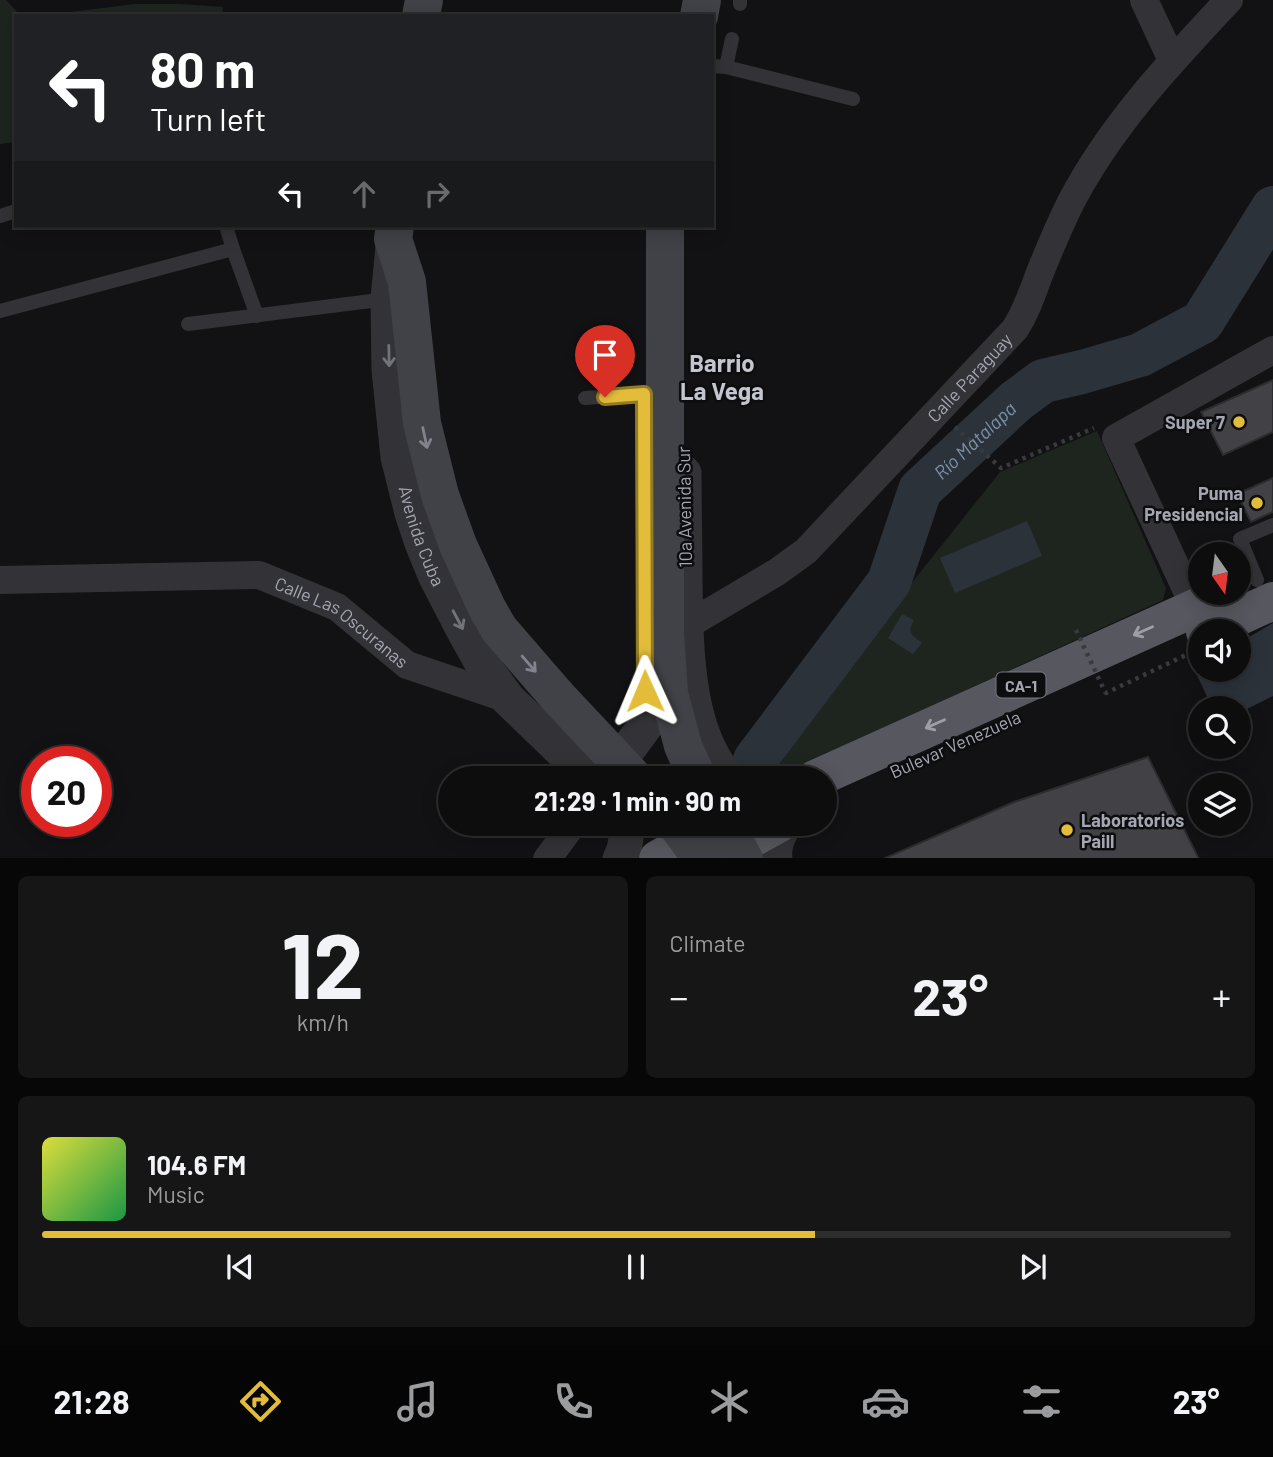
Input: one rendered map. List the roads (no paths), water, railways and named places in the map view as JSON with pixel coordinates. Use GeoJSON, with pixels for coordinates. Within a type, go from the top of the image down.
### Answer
{"type":"FeatureCollection","features":[{"type":"Feature","properties":{"kind":"highway","name":"Bulevar Venezuela"},"geometry":{"type":"LineString","coordinates":[[837,770],[1228,606]]}},
{"type":"Feature","properties":{"kind":"highway","name":"Bulevar Venezuela"},"geometry":{"type":"LineString","coordinates":[[837,796],[1228,606]]}},
{"type":"Feature","properties":{"kind":"highway"},"geometry":{"type":"LineString","coordinates":[[660,858],[700,836]]}},
{"type":"Feature","properties":{"kind":"highway"},"geometry":{"type":"LineString","coordinates":[[716,858],[756,836]]}},
{"type":"Feature","properties":{"kind":"main road","name":"10a Avenida Sur"},"geometry":{"type":"LineString","coordinates":[[664,228],[675,630],[666,666],[671,703],[682,746],[692,766]]}},
{"type":"Feature","properties":{"kind":"main road","name":"Avenida Cuba"},"geometry":{"type":"LineString","coordinates":[[394,232],[407,282],[422,423],[444,508],[458,545],[499,629],[623,766]]}},
{"type":"Feature","properties":{"kind":"main road"},"geometry":{"type":"LineString","coordinates":[[685,836],[701,858]]}},
{"type":"Feature","properties":{"kind":"main road"},"geometry":{"type":"LineString","coordinates":[[730,836],[743,858]]}},
{"type":"Feature","properties":{"kind":"street"},"geometry":{"type":"LineString","coordinates":[[1144,0],[1172,60]]}},
{"type":"Feature","properties":{"kind":"street","name":"Calle Paraguay"},"geometry":{"type":"LineString","coordinates":[[675,630],[777,572],[806,551],[1015,329],[1026,309],[1054,237],[1086,175],[1125,119],[1172,60],[1230,0]]}},
{"type":"Feature","properties":{"kind":"street","name":"10a Avenida Sur"},"geometry":{"type":"LineString","coordinates":[[681,228],[675,630],[689,667],[696,718],[718,766]]}},
{"type":"Feature","properties":{"kind":"street","name":"Avenida Cuba"},"geometry":{"type":"LineString","coordinates":[[394,232],[388,299],[389,370],[397,444],[412,513],[435,575],[484,664],[508,699],[578,766]]}},
{"type":"Feature","properties":{"kind":"street"},"geometry":{"type":"LineString","coordinates":[[1188,548],[1108,432],[1273,350]]}},
{"type":"Feature","properties":{"kind":"street","name":"Calle Las Oscuranas"},"geometry":{"type":"LineString","coordinates":[[0,580],[258,575],[337,607],[407,665],[508,699]]}},
{"type":"Feature","properties":{"kind":"street"},"geometry":{"type":"LineString","coordinates":[[616,766],[689,667]]}},
{"type":"Feature","properties":{"kind":"street"},"geometry":{"type":"LineString","coordinates":[[548,858],[564,836]]}},
{"type":"Feature","properties":{"kind":"street"},"geometry":{"type":"LineString","coordinates":[[621,858],[626,836]]}},
{"type":"Feature","properties":{"kind":"street"},"geometry":{"type":"LineString","coordinates":[[775,858],[774,850],[778,836]]}},
{"type":"Feature","properties":{"kind":"lane"},"geometry":{"type":"LineString","coordinates":[[732,39],[719,67],[853,99]]}},
{"type":"Feature","properties":{"kind":"lane"},"geometry":{"type":"LineString","coordinates":[[227,228],[257,316]]}},
{"type":"Feature","properties":{"kind":"lane"},"geometry":{"type":"LineString","coordinates":[[0,312],[233,249]]}},
{"type":"Feature","properties":{"kind":"lane"},"geometry":{"type":"LineString","coordinates":[[188,324],[388,299]]}},
{"type":"Feature","properties":{"kind":"lane"},"geometry":{"type":"LineString","coordinates":[[585,398],[644,394],[645,679],[649,721]]}},
{"type":"Feature","properties":{"kind":"lane"},"geometry":{"type":"LineString","coordinates":[[1239,542],[1240,539],[1273,525]]}},
{"type":"Feature","properties":{"kind":"waterway","name":"Río Matalapa"},"geometry":{"type":"LineString","coordinates":[[755,760],[889,582],[920,490],[1016,401],[1043,381],[1140,355],[1202,322],[1273,208]]}},
{"type":"Feature","properties":{"kind":"place","name":"Super 7"},"geometry":{"type":"Point","coordinates":[1239,422]}},
{"type":"Feature","properties":{"kind":"place","name":"Puma Presidencial"},"geometry":{"type":"Point","coordinates":[1257,503]}},
{"type":"Feature","properties":{"kind":"place","name":"Laboratorios Paill"},"geometry":{"type":"Point","coordinates":[1067,830]}},
{"type":"Feature","properties":{"kind":"district","name":"Barrio La Vega"},"geometry":{"type":"Point","coordinates":[722,376]}}]}
